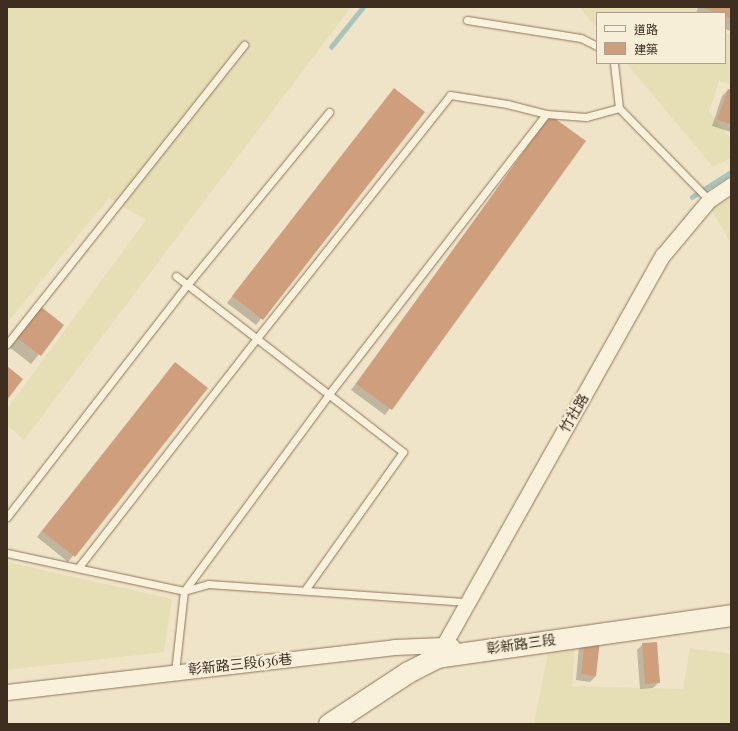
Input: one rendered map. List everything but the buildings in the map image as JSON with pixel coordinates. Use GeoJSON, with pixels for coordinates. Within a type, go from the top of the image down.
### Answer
{"type":"FeatureCollection","features":[{"type":"Feature","properties":{"kind":"street","name":"竹社路"},"geometry":{"type":"LineString","coordinates":[[441,651],[467,602],[663,254],[709,200],[731,185]]}},
{"type":"Feature","properties":{"kind":"street","name":"彰新路三段"},"geometry":{"type":"LineString","coordinates":[[329,724],[441,651],[472,650],[731,614]]}},
{"type":"Feature","properties":{"kind":"street","name":"彰新路三段636巷"},"geometry":{"type":"LineString","coordinates":[[7,692],[394,647],[441,651]]}},
{"type":"Feature","properties":{"kind":"lane"},"geometry":{"type":"LineString","coordinates":[[467,20],[581,38],[596,46]]}},
{"type":"Feature","properties":{"kind":"lane"},"geometry":{"type":"LineString","coordinates":[[7,344],[244,45]]}},
{"type":"Feature","properties":{"kind":"lane"},"geometry":{"type":"LineString","coordinates":[[614,64],[619,108],[709,200]]}},
{"type":"Feature","properties":{"kind":"lane"},"geometry":{"type":"LineString","coordinates":[[78,568],[257,338],[450,95],[507,104],[546,114],[586,117],[619,108]]}},
{"type":"Feature","properties":{"kind":"lane"},"geometry":{"type":"LineString","coordinates":[[7,517],[187,285],[329,112]]}},
{"type":"Feature","properties":{"kind":"lane"},"geometry":{"type":"LineString","coordinates":[[175,672],[184,591],[329,394],[546,114]]}},
{"type":"Feature","properties":{"kind":"lane"},"geometry":{"type":"LineString","coordinates":[[176,276],[403,452],[305,590]]}},
{"type":"Feature","properties":{"kind":"lane"},"geometry":{"type":"LineString","coordinates":[[7,553],[184,591],[208,584],[467,602]]}},
{"type":"Feature","properties":{"kind":"shaded area"},"geometry":{"type":"Polygon","coordinates":[[[7,7],[351,7],[24,440],[7,425],[7,409],[146,220],[109,198],[7,323],[7,7]]]}},
{"type":"Feature","properties":{"kind":"shaded area"},"geometry":{"type":"Polygon","coordinates":[[[579,7],[698,7],[696,12],[596,12],[596,27],[579,7]]]}},
{"type":"Feature","properties":{"kind":"shaded area"},"geometry":{"type":"Polygon","coordinates":[[[726,33],[731,35],[731,85],[719,81],[709,112],[731,139],[731,158],[713,167],[627,64],[726,64],[726,33]]]}},
{"type":"Feature","properties":{"kind":"shaded area"},"geometry":{"type":"Polygon","coordinates":[[[731,197],[731,243],[711,209],[731,197]]]}},
{"type":"Feature","properties":{"kind":"shaded area"},"geometry":{"type":"Polygon","coordinates":[[[7,562],[172,599],[164,652],[7,670],[7,562]]]}},
{"type":"Feature","properties":{"kind":"shaded area"},"geometry":{"type":"Polygon","coordinates":[[[575,643],[572,686],[683,689],[690,648],[731,654],[731,724],[534,724],[548,653],[575,643]]]}},
{"type":"Feature","properties":{"kind":"waterway"},"geometry":{"type":"LineString","coordinates":[[331,47],[363,7]]}},
{"type":"Feature","properties":{"kind":"waterway"},"geometry":{"type":"LineString","coordinates":[[692,197],[731,172]]}}]}
